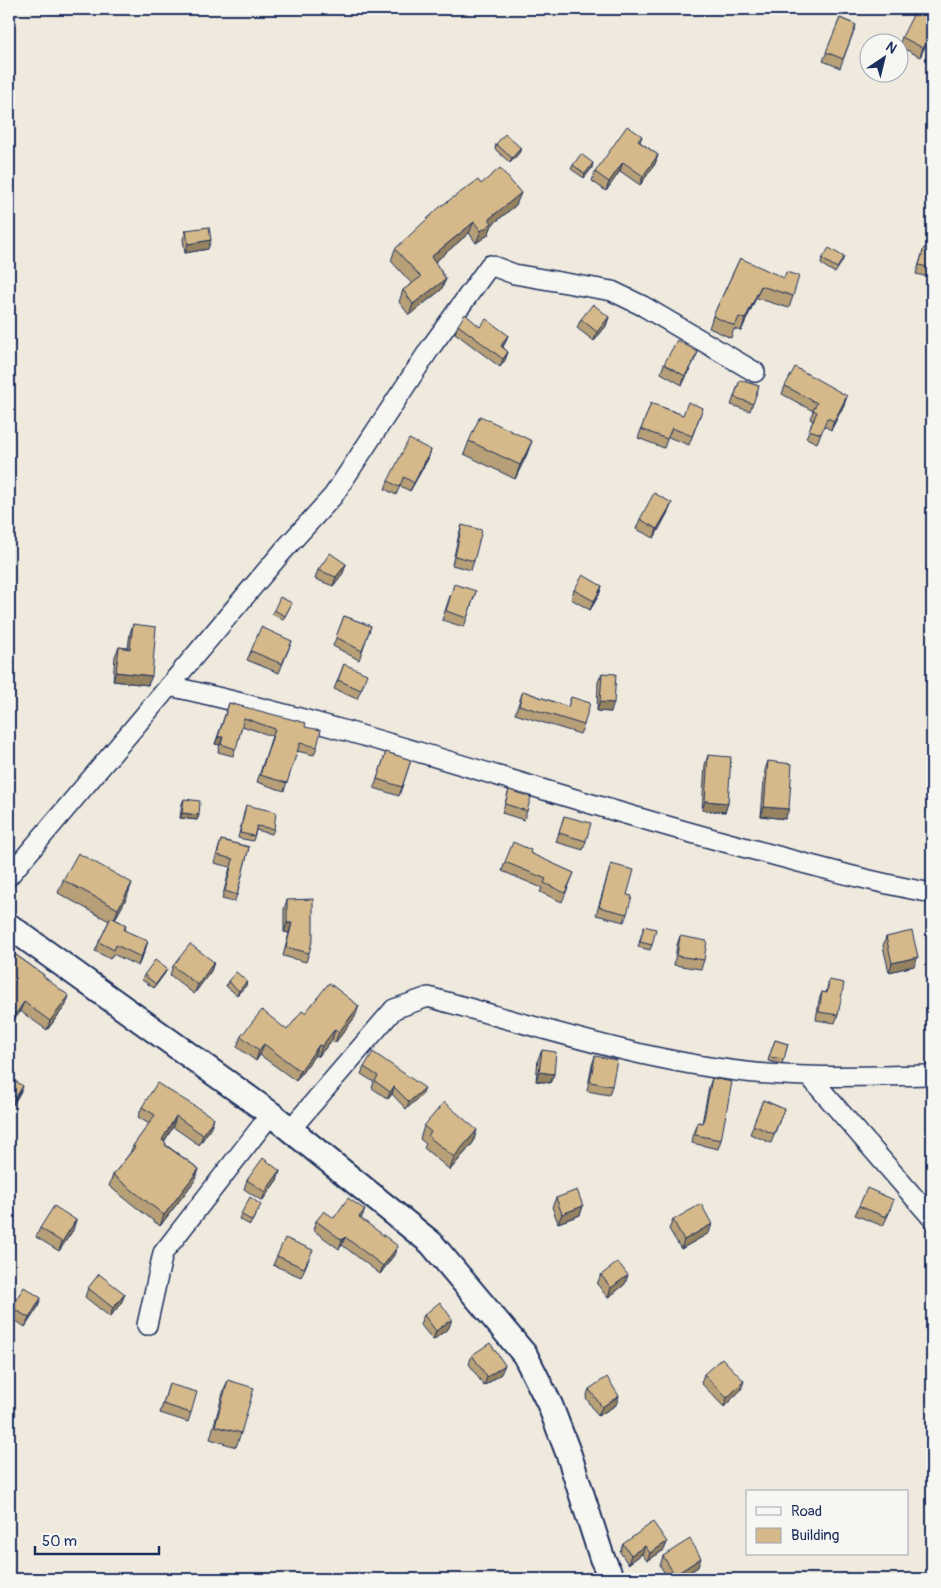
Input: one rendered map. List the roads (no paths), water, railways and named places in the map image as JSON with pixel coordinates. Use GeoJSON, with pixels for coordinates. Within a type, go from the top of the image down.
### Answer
{"type":"FeatureCollection","features":[{"type":"Feature","properties":{"kind":"street"},"geometry":{"type":"LineString","coordinates":[[9,876],[169,686],[333,496],[431,347],[490,265],[514,274],[612,291],[643,306],[755,372]]}},
{"type":"Feature","properties":{"kind":"street"},"geometry":{"type":"LineString","coordinates":[[169,686],[260,706],[708,838],[894,886],[932,893]]}},
{"type":"Feature","properties":{"kind":"street"},"geometry":{"type":"LineString","coordinates":[[9,926],[271,1114],[431,1243],[525,1355],[550,1405],[569,1455],[602,1558],[612,1579]]}},
{"type":"Feature","properties":{"kind":"street"},"geometry":{"type":"LineString","coordinates":[[289,1130],[394,1009],[428,997],[643,1056],[746,1072],[810,1077],[932,1075]]}},
{"type":"Feature","properties":{"kind":"street"},"geometry":{"type":"LineString","coordinates":[[810,1077],[932,1218]]}},
{"type":"Feature","properties":{"kind":"street"},"geometry":{"type":"LineString","coordinates":[[147,1325],[163,1253],[271,1114]]}}]}
